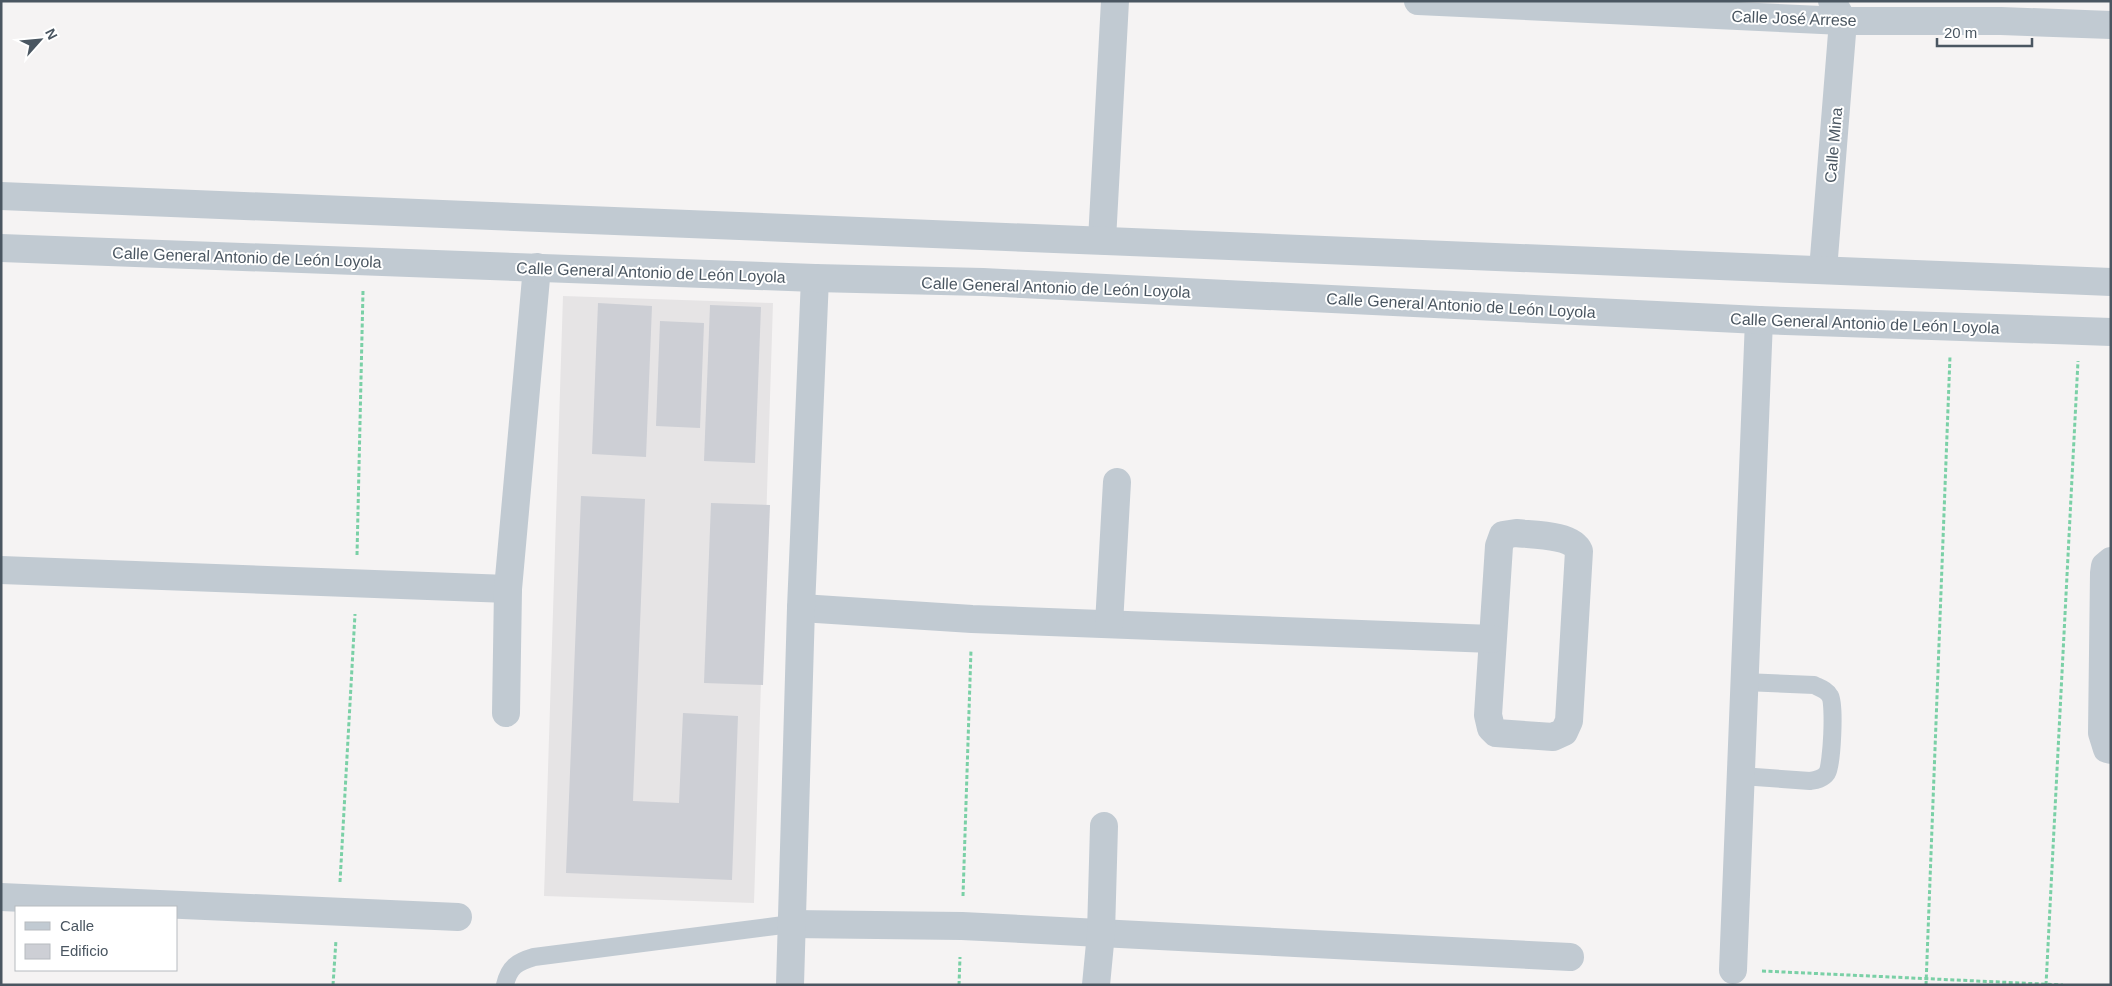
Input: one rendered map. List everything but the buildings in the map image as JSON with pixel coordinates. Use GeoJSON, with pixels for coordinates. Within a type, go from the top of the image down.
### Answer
{"type":"FeatureCollection","features":[{"type":"Feature","properties":{"kind":"street"},"geometry":{"type":"LineString","coordinates":[[1102,240],[1115,1]]}},
{"type":"Feature","properties":{"kind":"street","name":"Calle José Arrese"},"geometry":{"type":"LineString","coordinates":[[1418,1],[1837,11],[2002,11],[2111,25]]}},
{"type":"Feature","properties":{"kind":"street","name":"Calle Mina"},"geometry":{"type":"LineString","coordinates":[[1823,270],[1837,11]]}},
{"type":"Feature","properties":{"kind":"street"},"geometry":{"type":"LineString","coordinates":[[1,196],[2111,282]]}},
{"type":"Feature","properties":{"kind":"street","name":"Calle General Antonio de León Loyola"},"geometry":{"type":"LineString","coordinates":[[1,248],[815,278],[984,282],[1759,320],[1952,325],[2111,332]]}},
{"type":"Feature","properties":{"kind":"street"},"geometry":{"type":"LineString","coordinates":[[506,713],[508,589],[537,267]]}},
{"type":"Feature","properties":{"kind":"street"},"geometry":{"type":"LineString","coordinates":[[790,985],[801,608],[815,278]]}},
{"type":"Feature","properties":{"kind":"street"},"geometry":{"type":"LineString","coordinates":[[1733,970],[1759,320]]}},
{"type":"Feature","properties":{"kind":"street"},"geometry":{"type":"LineString","coordinates":[[1109,624],[1118,482]]}},
{"type":"Feature","properties":{"kind":"street"},"geometry":{"type":"LineString","coordinates":[[1516,533],[1566,539],[1577,545],[1580,558],[1569,721],[1564,732],[1553,737],[1502,734],[1496,733],[1492,728],[1488,716],[1492,640],[1499,546],[1504,535],[1516,533]]}},
{"type":"Feature","properties":{"kind":"street"},"geometry":{"type":"LineString","coordinates":[[2111,561],[2105,566],[2104,572],[2102,724],[2104,741],[2107,749],[2111,750]]}},
{"type":"Feature","properties":{"kind":"street"},"geometry":{"type":"LineString","coordinates":[[1,570],[508,589]]}},
{"type":"Feature","properties":{"kind":"street"},"geometry":{"type":"LineString","coordinates":[[801,608],[972,619],[1492,640]]}},
{"type":"Feature","properties":{"kind":"street"},"geometry":{"type":"LineString","coordinates":[[1096,985],[1101,934],[1104,826]]}},
{"type":"Feature","properties":{"kind":"street"},"geometry":{"type":"LineString","coordinates":[[1,897],[458,917]]}},
{"type":"Feature","properties":{"kind":"street"},"geometry":{"type":"LineString","coordinates":[[791,924],[962,926],[1570,957]]}},
{"type":"Feature","properties":{"kind":"lane"},"geometry":{"type":"LineString","coordinates":[[1741,776],[1810,781],[1820,779],[1827,772],[1830,763],[1831,744],[1832,706],[1830,696],[1824,689],[1814,686],[1744,682]]}},
{"type":"Feature","properties":{"kind":"lane"},"geometry":{"type":"LineString","coordinates":[[505,985],[512,967],[521,961],[534,957],[791,924]]}},
{"type":"Feature","properties":{"kind":"path"},"geometry":{"type":"LineString","coordinates":[[333,985],[356,583],[364,262]]}},
{"type":"Feature","properties":{"kind":"path"},"geometry":{"type":"LineString","coordinates":[[1926,985],[1952,325]]}},
{"type":"Feature","properties":{"kind":"path"},"geometry":{"type":"LineString","coordinates":[[2046,984],[2080,330]]}},
{"type":"Feature","properties":{"kind":"path"},"geometry":{"type":"LineString","coordinates":[[959,985],[967,807],[972,619]]}},
{"type":"Feature","properties":{"kind":"path"},"geometry":{"type":"LineString","coordinates":[[1733,970],[2063,985]]}},
{"type":"Feature","properties":{"kind":"shaded area"},"geometry":{"type":"Polygon","coordinates":[[[563,296],[773,303],[754,903],[544,896],[563,296]]]}}]}
